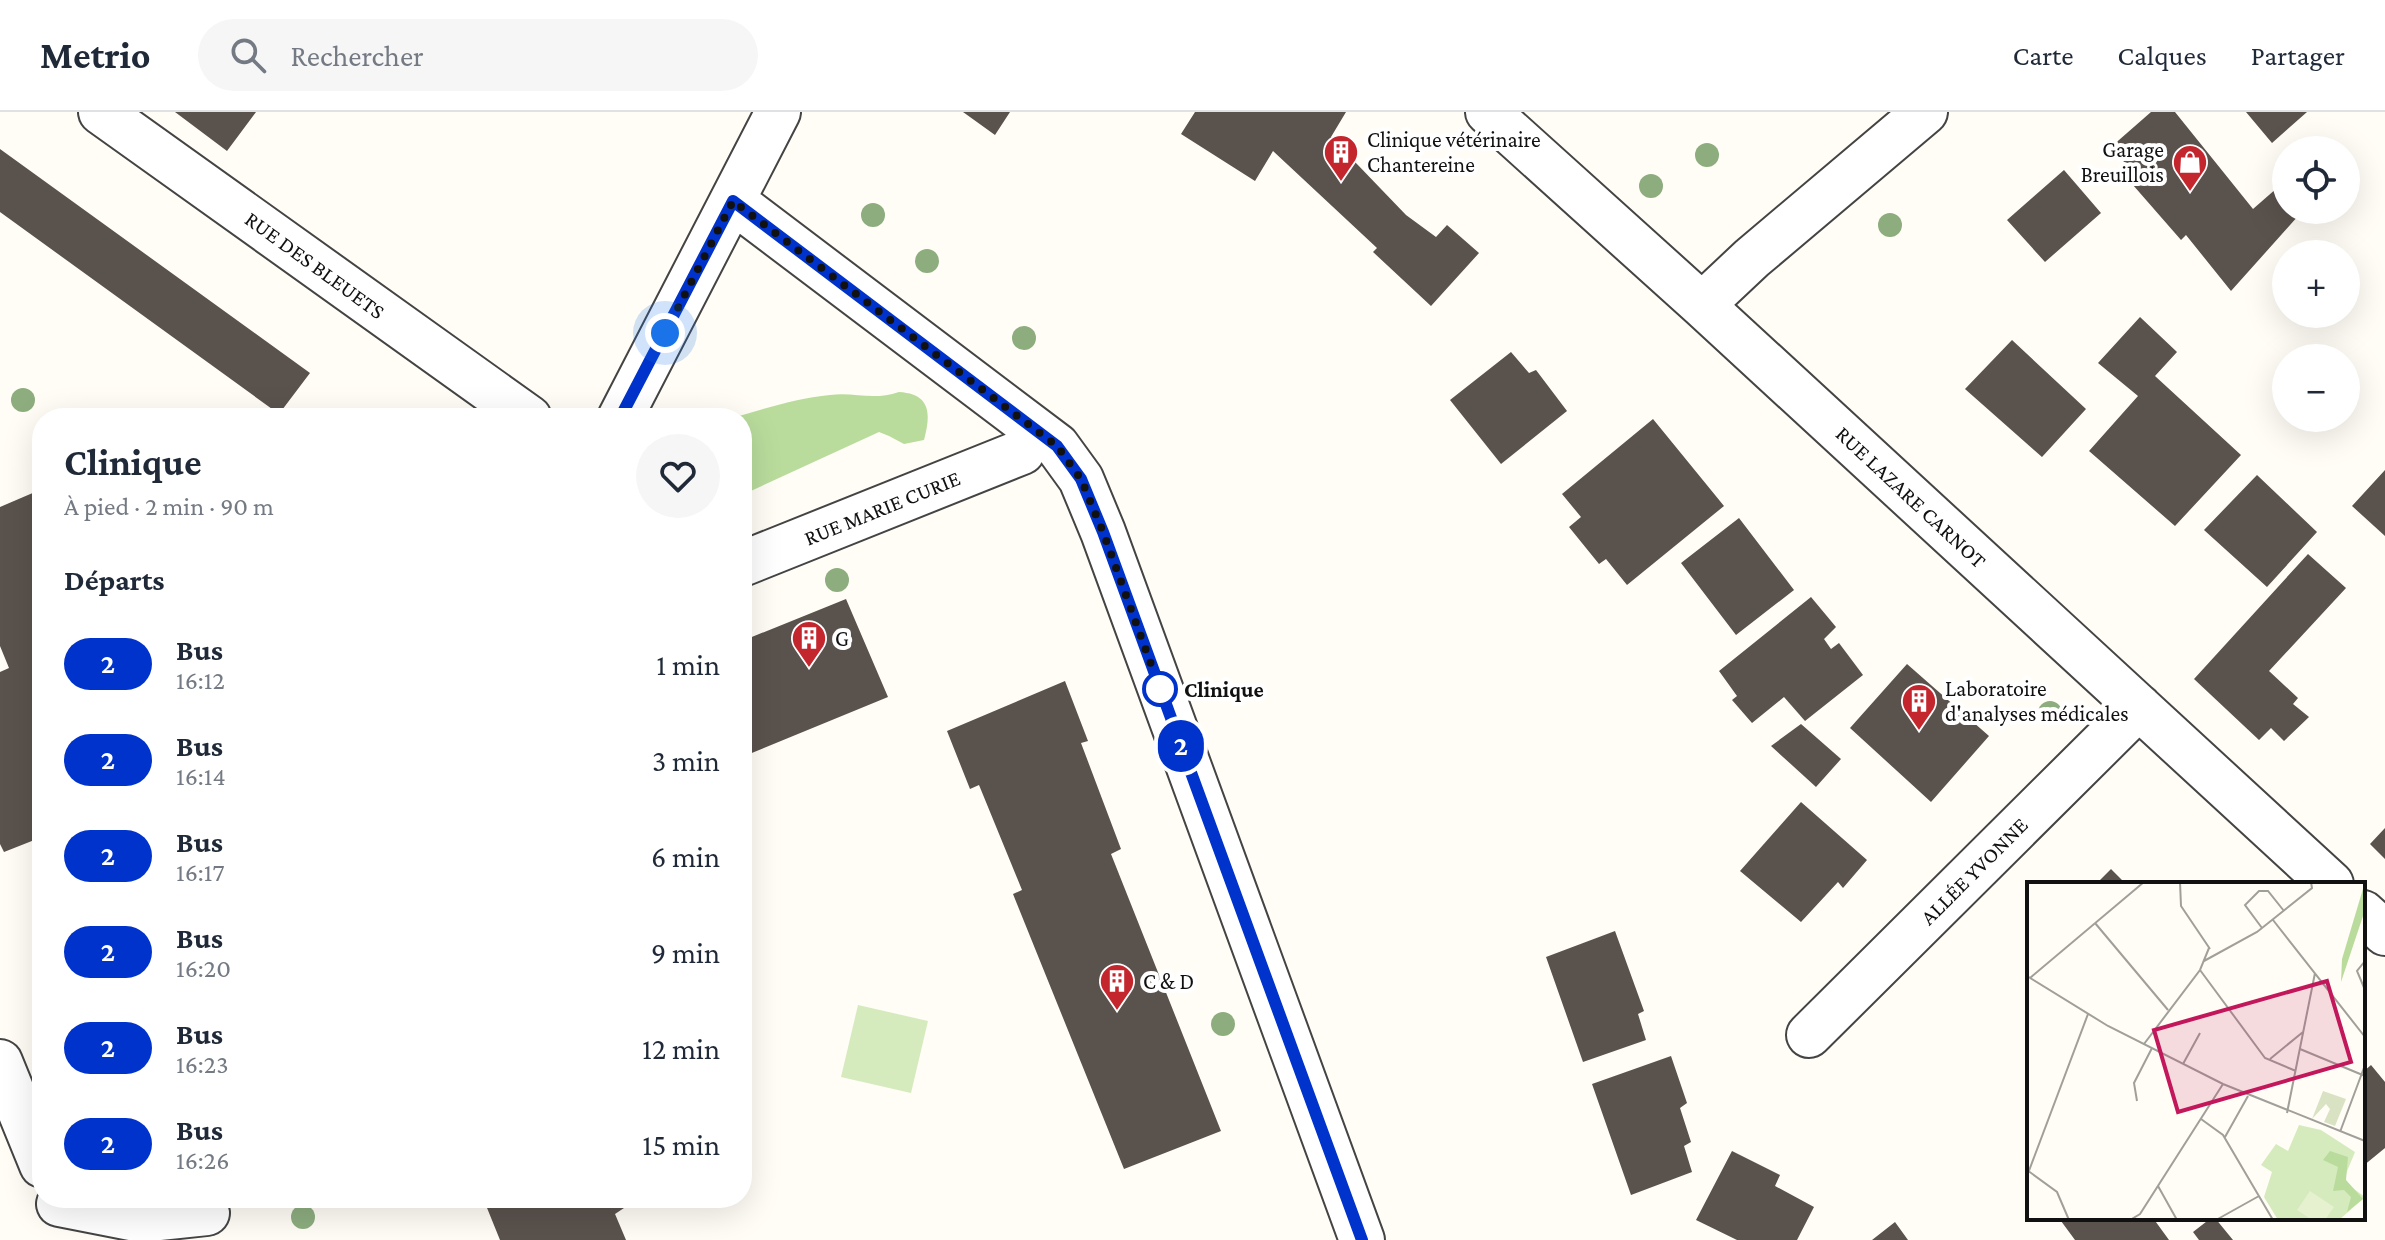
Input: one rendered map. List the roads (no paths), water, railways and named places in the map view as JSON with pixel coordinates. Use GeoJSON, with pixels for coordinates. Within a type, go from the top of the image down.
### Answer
{"type":"FeatureCollection","features":[{"type":"Feature","properties":{"kind":"street","name":"RUE DES BLEUETS"},"geometry":{"type":"LineString","coordinates":[[101,112],[515,408]]}},
{"type":"Feature","properties":{"kind":"street"},"geometry":{"type":"LineString","coordinates":[[625,408],[778,112]]}},
{"type":"Feature","properties":{"kind":"street","name":"RUE LAZARE CARNOT"},"geometry":{"type":"LineString","coordinates":[[1488,112],[2329,882]]}},
{"type":"Feature","properties":{"kind":"street"},"geometry":{"type":"LineString","coordinates":[[1702,305],[1752,258],[1925,112]]}},
{"type":"Feature","properties":{"kind":"street"},"geometry":{"type":"LineString","coordinates":[[733,201],[1057,446],[1081,479],[1362,1240]]}},
{"type":"Feature","properties":{"kind":"street","name":"RUE MARIE CURIE"},"geometry":{"type":"LineString","coordinates":[[752,560],[1022,452]]}},
{"type":"Feature","properties":{"kind":"street","name":"ALLÉE YVONNE"},"geometry":{"type":"LineString","coordinates":[[1809,1035],[2139,707]]}},
{"type":"Feature","properties":{"kind":"street"},"geometry":{"type":"LineString","coordinates":[[2365,915],[2385,933]]}},
{"type":"Feature","properties":{"kind":"street"},"geometry":{"type":"LineString","coordinates":[[0,1062],[32,1140]]}},
{"type":"Feature","properties":{"kind":"street"},"geometry":{"type":"LineString","coordinates":[[63,1214],[141,1220],[205,1217]]}},
{"type":"Feature","properties":{"kind":"place","name":"Clinique vétérinaire Chantereine"},"geometry":{"type":"Point","coordinates":[1341,183]}},
{"type":"Feature","properties":{"kind":"place","name":"Garage Breuillois"},"geometry":{"type":"Point","coordinates":[2190,193]}},
{"type":"Feature","properties":{"kind":"place","name":"G"},"geometry":{"type":"Point","coordinates":[809,669]}},
{"type":"Feature","properties":{"kind":"place","name":"Clinique"},"geometry":{"type":"Point","coordinates":[1160,689]}},
{"type":"Feature","properties":{"kind":"place","name":"Laboratoire d'analyses médicales"},"geometry":{"type":"Point","coordinates":[1919,732]}},
{"type":"Feature","properties":{"kind":"place","name":"C & D"},"geometry":{"type":"Point","coordinates":[1117,1012]}}]}
